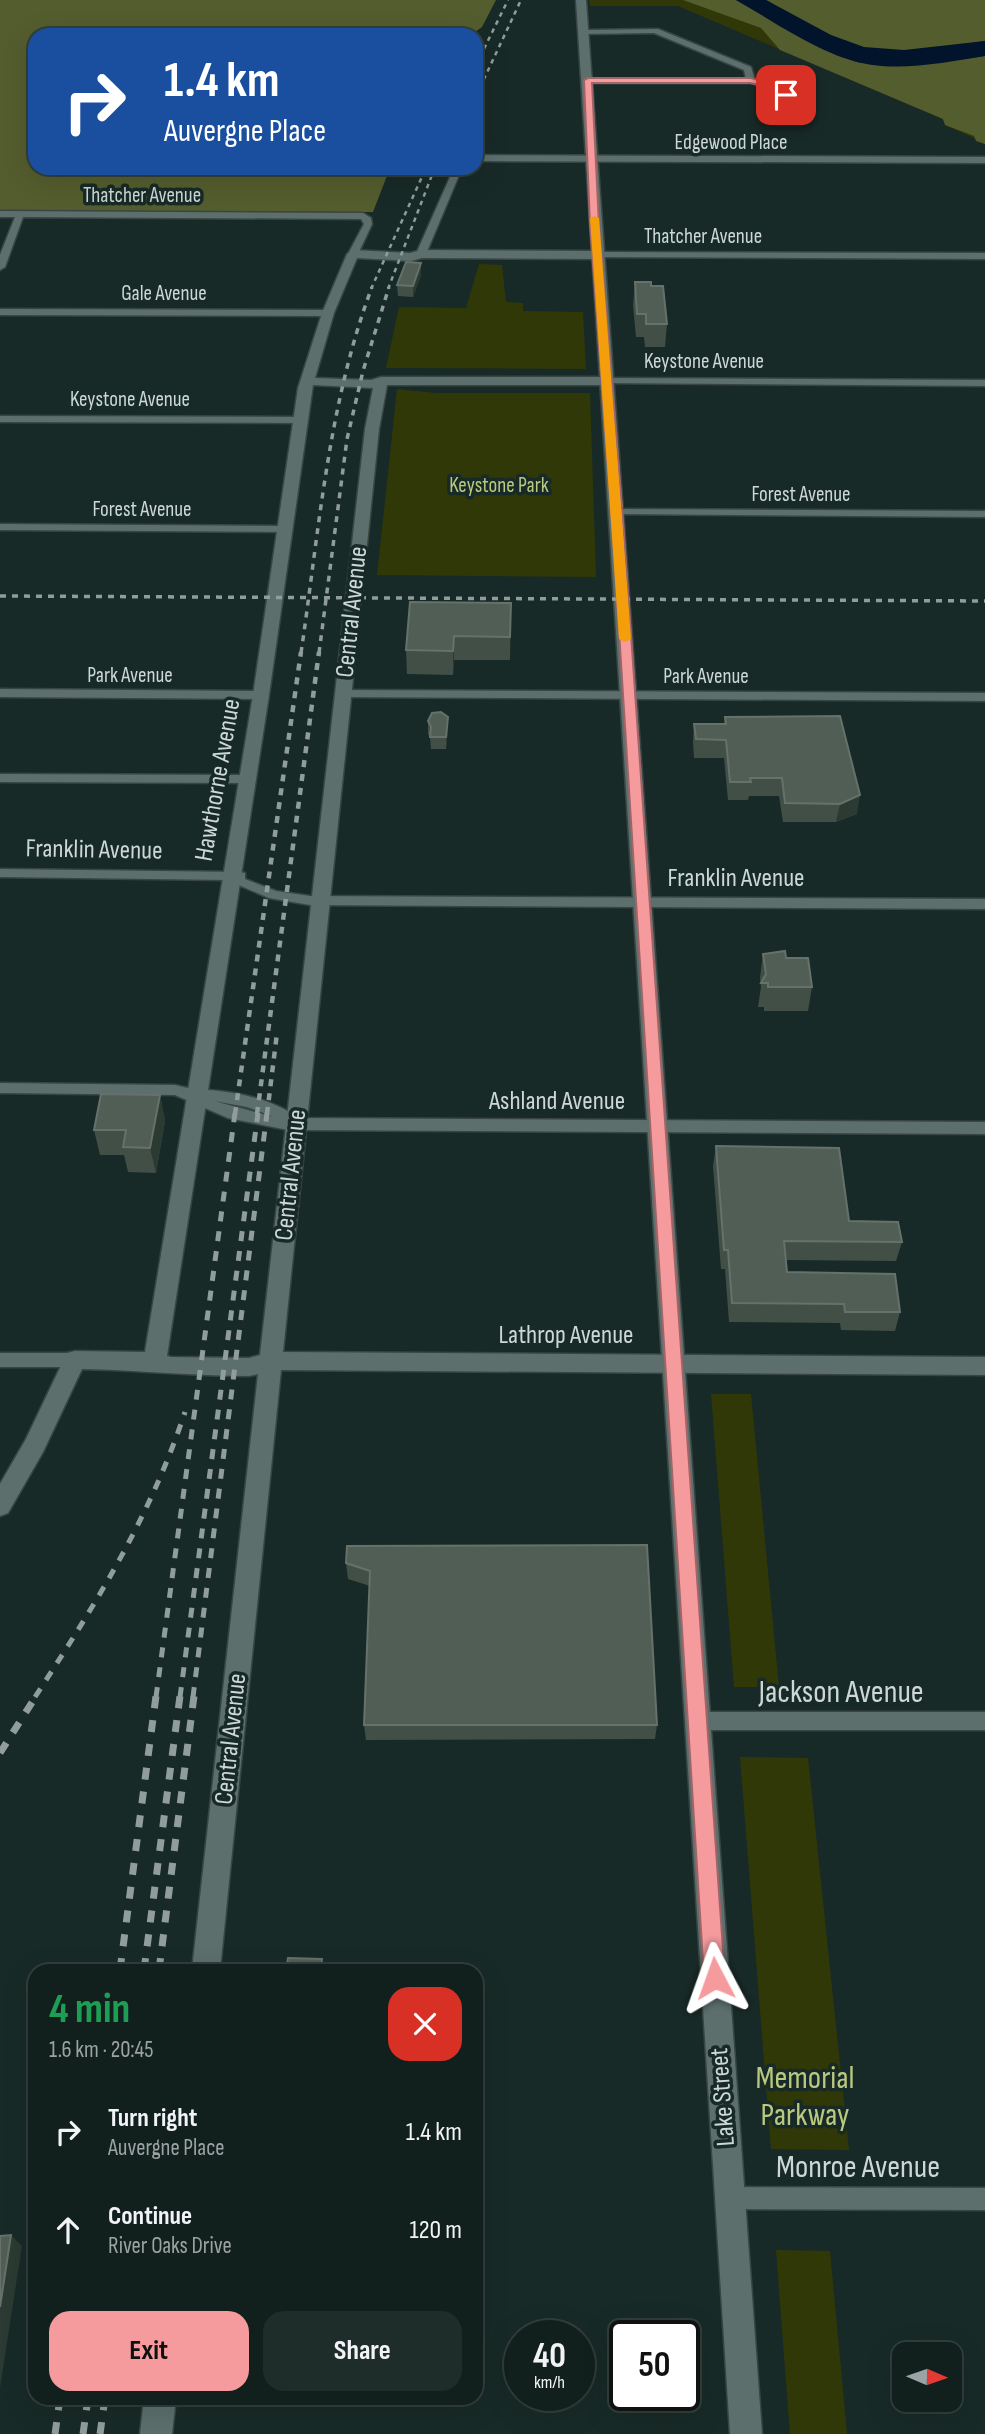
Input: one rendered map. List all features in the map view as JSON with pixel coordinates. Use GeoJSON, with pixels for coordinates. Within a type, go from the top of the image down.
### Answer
{"type":"FeatureCollection","features":[{"type":"Feature","properties":{"kind":"street","name":"Lake Street"},"geometry":{"type":"LineString","coordinates":[[581,0],[746,2434]]}},
{"type":"Feature","properties":{"kind":"street"},"geometry":{"type":"LineString","coordinates":[[584,32],[637,29],[664,33],[747,69],[751,81]]}},
{"type":"Feature","properties":{"kind":"street"},"geometry":{"type":"LineString","coordinates":[[588,80],[751,81],[782,89]]}},
{"type":"Feature","properties":{"kind":"street","name":"Edgewood Place"},"geometry":{"type":"LineString","coordinates":[[483,158],[985,160]]}},
{"type":"Feature","properties":{"kind":"street"},"geometry":{"type":"LineString","coordinates":[[421,254],[455,175]]}},
{"type":"Feature","properties":{"kind":"street","name":"Thatcher Avenue"},"geometry":{"type":"LineString","coordinates":[[0,214],[344,215],[367,218]]}},
{"type":"Feature","properties":{"kind":"street"},"geometry":{"type":"LineString","coordinates":[[0,267],[20,214]]}},
{"type":"Feature","properties":{"kind":"street","name":"Hawthorne Avenue"},"geometry":{"type":"LineString","coordinates":[[155,1360],[230,876],[261,695],[307,380],[328,313],[368,223],[367,218]]}},
{"type":"Feature","properties":{"kind":"street","name":"Thatcher Avenue"},"geometry":{"type":"LineString","coordinates":[[353,254],[411,257],[421,254],[985,256]]}},
{"type":"Feature","properties":{"kind":"street","name":"Gale Avenue"},"geometry":{"type":"LineString","coordinates":[[0,312],[328,313]]}},
{"type":"Feature","properties":{"kind":"street","name":"Keystone Avenue"},"geometry":{"type":"LineString","coordinates":[[307,380],[360,384],[381,381],[985,383]]}},
{"type":"Feature","properties":{"kind":"street","name":"Central Avenue"},"geometry":{"type":"LineString","coordinates":[[207,1964],[273,1361],[319,899],[372,429],[381,381]]}},
{"type":"Feature","properties":{"kind":"street","name":"Keystone Avenue"},"geometry":{"type":"LineString","coordinates":[[0,419],[302,420]]}},
{"type":"Feature","properties":{"kind":"street","name":"Forest Avenue"},"geometry":{"type":"LineString","coordinates":[[617,512],[985,514]]}},
{"type":"Feature","properties":{"kind":"street","name":"Forest Avenue"},"geometry":{"type":"LineString","coordinates":[[0,527],[285,529]]}},
{"type":"Feature","properties":{"kind":"street","name":"Park Avenue"},"geometry":{"type":"LineString","coordinates":[[0,693],[261,695]]}},
{"type":"Feature","properties":{"kind":"street","name":"Park Avenue"},"geometry":{"type":"LineString","coordinates":[[342,694],[985,697]]}},
{"type":"Feature","properties":{"kind":"street"},"geometry":{"type":"LineString","coordinates":[[0,778],[246,779]]}},
{"type":"Feature","properties":{"kind":"street","name":"Franklin Avenue"},"geometry":{"type":"LineString","coordinates":[[0,873],[230,876],[242,884],[307,902],[319,899],[985,904]]}},
{"type":"Feature","properties":{"kind":"street","name":"Ashland Avenue"},"geometry":{"type":"LineString","coordinates":[[0,1088],[175,1090],[195,1096],[210,1106],[282,1126],[985,1128]]}},
{"type":"Feature","properties":{"kind":"street","name":"Lathrop Avenue"},"geometry":{"type":"LineString","coordinates":[[0,1360],[155,1360],[184,1367],[249,1367],[273,1361],[985,1366]]}},
{"type":"Feature","properties":{"kind":"street"},"geometry":{"type":"LineString","coordinates":[[0,1506],[35,1445],[75,1360]]}},
{"type":"Feature","properties":{"kind":"street","name":"Jackson Avenue"},"geometry":{"type":"LineString","coordinates":[[697,1721],[985,1721]]}},
{"type":"Feature","properties":{"kind":"street","name":"Monroe Avenue"},"geometry":{"type":"LineString","coordinates":[[730,2198],[985,2199]]}},
{"type":"Feature","properties":{"kind":"street"},"geometry":{"type":"LineString","coordinates":[[156,2434],[159,2405]]}},
{"type":"Feature","properties":{"kind":"green space"},"geometry":{"type":"Polygon","coordinates":[[[0,0],[496,0],[481,28],[28,28],[28,175],[387,175],[373,212],[0,211],[0,0]]]}},
{"type":"Feature","properties":{"kind":"green space"},"geometry":{"type":"Polygon","coordinates":[[[589,0],[736,0],[824,48],[943,63],[985,56],[985,143],[945,125],[943,119],[678,6],[590,6],[589,0]]]}},
{"type":"Feature","properties":{"kind":"green space"},"geometry":{"type":"Polygon","coordinates":[[[683,0],[736,0],[824,48],[860,63],[918,65],[985,56],[985,144],[976,141],[974,136],[945,125],[943,119],[780,50],[761,28],[683,0]]]}},
{"type":"Feature","properties":{"kind":"green space"},"geometry":{"type":"Polygon","coordinates":[[[766,0],[985,0],[985,41],[917,50],[882,51],[865,48],[828,35],[766,0]]]}},
{"type":"Feature","properties":{"kind":"green space"},"geometry":{"type":"Polygon","coordinates":[[[479,264],[502,265],[506,302],[523,303],[523,311],[583,312],[586,369],[386,368],[399,307],[466,308],[479,264]]]}},
{"type":"Feature","properties":{"kind":"green space","name":"Keystone Park"},"geometry":{"type":"Polygon","coordinates":[[[397,389],[435,393],[590,393],[596,577],[377,575],[397,389]]]}},
{"type":"Feature","properties":{"kind":"green space"},"geometry":{"type":"Polygon","coordinates":[[[711,1394],[751,1394],[779,1687],[734,1687],[711,1394]]]}},
{"type":"Feature","properties":{"kind":"green space","name":"Memorial Parkway"},"geometry":{"type":"Polygon","coordinates":[[[740,1757],[808,1758],[849,2150],[771,2149],[740,1757]]]}},
{"type":"Feature","properties":{"kind":"green space"},"geometry":{"type":"Polygon","coordinates":[[[776,2250],[830,2251],[847,2434],[790,2434],[776,2250]]]}},
{"type":"Feature","properties":{"kind":"water"},"geometry":{"type":"Polygon","coordinates":[[[736,0],[766,0],[831,35],[864,47],[904,50],[985,41],[985,56],[892,67],[862,63],[813,45],[736,0]]]}},
{"type":"Feature","properties":{"kind":"building"},"geometry":{"type":"Polygon","coordinates":[[[406,262],[421,263],[413,286],[397,285],[406,262]]]}},
{"type":"Feature","properties":{"kind":"building"},"geometry":{"type":"Polygon","coordinates":[[[635,282],[651,282],[651,286],[663,286],[667,324],[646,324],[646,314],[637,314],[635,282]]]}},
{"type":"Feature","properties":{"kind":"building"},"geometry":{"type":"Polygon","coordinates":[[[410,602],[511,603],[510,637],[454,636],[453,651],[406,650],[410,602]]]}},
{"type":"Feature","properties":{"kind":"building"},"geometry":{"type":"Polygon","coordinates":[[[441,712],[448,717],[446,737],[430,737],[431,727],[428,721],[432,713],[441,712]]]}},
{"type":"Feature","properties":{"kind":"building"},"geometry":{"type":"Polygon","coordinates":[[[840,716],[860,795],[840,804],[785,803],[782,778],[750,778],[751,782],[730,782],[726,740],[696,739],[694,724],[726,724],[725,717],[840,716]]]}},
{"type":"Feature","properties":{"kind":"building"},"geometry":{"type":"Polygon","coordinates":[[[785,951],[786,958],[808,958],[812,987],[768,987],[768,983],[761,983],[766,974],[763,954],[785,951]]]}},
{"type":"Feature","properties":{"kind":"building"},"geometry":{"type":"Polygon","coordinates":[[[101,1094],[160,1095],[150,1148],[123,1147],[126,1130],[94,1130],[101,1094]]]}},
{"type":"Feature","properties":{"kind":"building"},"geometry":{"type":"Polygon","coordinates":[[[716,1146],[839,1148],[849,1221],[898,1222],[902,1242],[784,1241],[787,1272],[895,1274],[900,1312],[845,1312],[844,1304],[732,1303],[728,1250],[724,1250],[716,1146]]]}},
{"type":"Feature","properties":{"kind":"building"},"geometry":{"type":"Polygon","coordinates":[[[647,1545],[657,1725],[364,1725],[370,1571],[346,1563],[347,1546],[647,1545]]]}},
{"type":"Feature","properties":{"kind":"building"},"geometry":{"type":"Polygon","coordinates":[[[288,1958],[322,1959],[322,1964],[287,1964],[288,1958]]]}},
{"type":"Feature","properties":{"kind":"building"},"geometry":{"type":"Polygon","coordinates":[[[11,2235],[0,2307],[0,2236],[11,2235]]]}},
{"type":"Feature","properties":{"kind":"railway"},"geometry":{"type":"LineString","coordinates":[[483,51],[508,0]]}},
{"type":"Feature","properties":{"kind":"railway"},"geometry":{"type":"LineString","coordinates":[[483,81],[521,0]]}},
{"type":"Feature","properties":{"kind":"railway"},"geometry":{"type":"LineString","coordinates":[[371,289],[423,175]]}},
{"type":"Feature","properties":{"kind":"railway"},"geometry":{"type":"LineString","coordinates":[[388,289],[432,175]]}},
{"type":"Feature","properties":{"kind":"railway"},"geometry":{"type":"LineString","coordinates":[[309,598],[335,422],[357,331],[372,287]]}},
{"type":"Feature","properties":{"kind":"railway"},"geometry":{"type":"LineString","coordinates":[[326,598],[347,439],[363,371],[389,287]]}},
{"type":"Feature","properties":{"kind":"railway"},"geometry":{"type":"LineString","coordinates":[[0,596],[309,598]]}},
{"type":"Feature","properties":{"kind":"railway"},"geometry":{"type":"LineString","coordinates":[[301,653],[309,598]]}},
{"type":"Feature","properties":{"kind":"railway"},"geometry":{"type":"LineString","coordinates":[[309,598],[326,598]]}},
{"type":"Feature","properties":{"kind":"railway"},"geometry":{"type":"LineString","coordinates":[[319,653],[326,598]]}},
{"type":"Feature","properties":{"kind":"railway"},"geometry":{"type":"LineString","coordinates":[[326,598],[985,601]]}},
{"type":"Feature","properties":{"kind":"railway"},"geometry":{"type":"LineString","coordinates":[[235,1114],[301,652]]}},
{"type":"Feature","properties":{"kind":"railway"},"geometry":{"type":"LineString","coordinates":[[257,1114],[319,652]]}},
{"type":"Feature","properties":{"kind":"railway"},"geometry":{"type":"LineString","coordinates":[[267,1114],[277,1033]]}},
{"type":"Feature","properties":{"kind":"railway"},"geometry":{"type":"LineString","coordinates":[[156,1697],[235,1113]]}},
{"type":"Feature","properties":{"kind":"railway"},"geometry":{"type":"LineString","coordinates":[[180,1697],[258,1113]]}},
{"type":"Feature","properties":{"kind":"railway"},"geometry":{"type":"LineString","coordinates":[[193,1697],[267,1113]]}},
{"type":"Feature","properties":{"kind":"railway"},"geometry":{"type":"LineString","coordinates":[[35,1697],[100,1594],[138,1524],[171,1451],[185,1412]]}},
{"type":"Feature","properties":{"kind":"railway"},"geometry":{"type":"LineString","coordinates":[[0,1753],[36,1696]]}},
{"type":"Feature","properties":{"kind":"railway"},"geometry":{"type":"LineString","coordinates":[[121,1964],[156,1696]]}},
{"type":"Feature","properties":{"kind":"railway"},"geometry":{"type":"LineString","coordinates":[[145,1964],[180,1696]]}},
{"type":"Feature","properties":{"kind":"railway"},"geometry":{"type":"LineString","coordinates":[[160,1964],[194,1696]]}},
{"type":"Feature","properties":{"kind":"railway"},"geometry":{"type":"LineString","coordinates":[[55,2434],[59,2405]]}},
{"type":"Feature","properties":{"kind":"railway"},"geometry":{"type":"LineString","coordinates":[[83,2434],[87,2405]]}},
{"type":"Feature","properties":{"kind":"railway"},"geometry":{"type":"LineString","coordinates":[[100,2434],[104,2405]]}},
{"type":"Feature","properties":{"kind":"slow traffic"},"geometry":{"type":"LineString","coordinates":[[594,218],[625,639]]}},
{"type":"Feature","properties":{"kind":"route"},"geometry":{"type":"LineString","coordinates":[[715,1978],[595,225],[588,80],[751,81],[782,89],[782,94],[786,95]]}}]}
